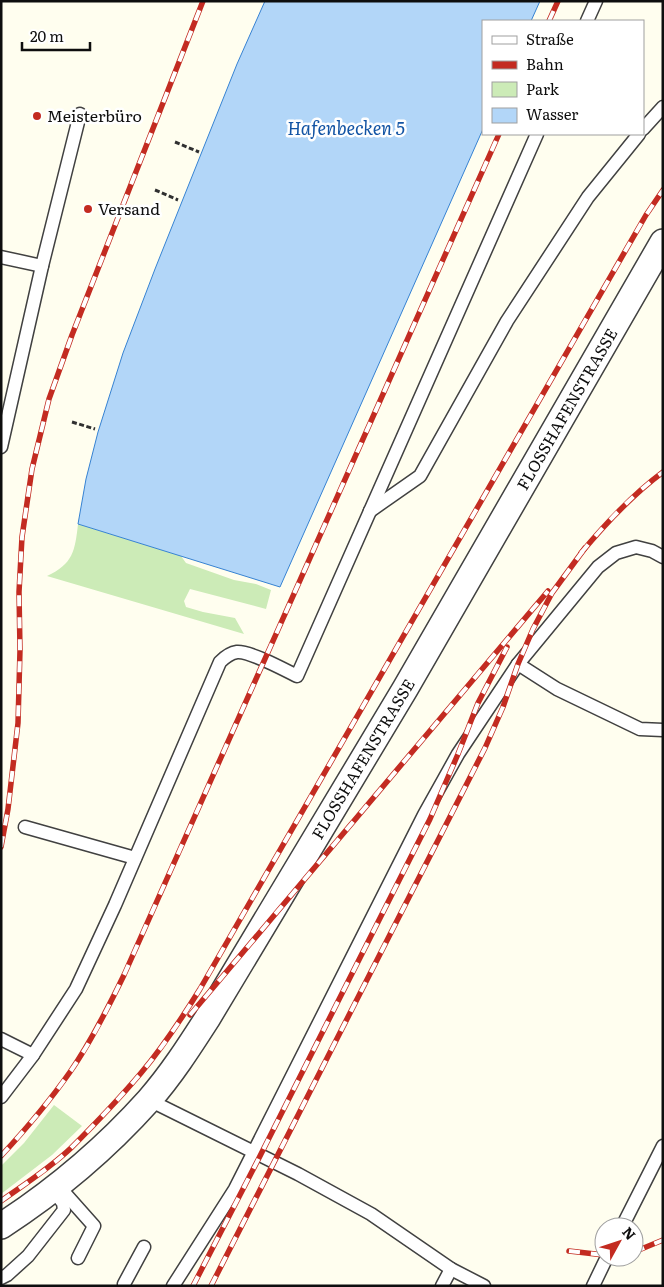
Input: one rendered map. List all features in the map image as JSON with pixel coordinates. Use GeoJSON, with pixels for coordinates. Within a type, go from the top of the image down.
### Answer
{"type":"FeatureCollection","features":[{"type":"Feature","properties":{"kind":"street","name":"FLOSSHAFENSTRASSE"},"geometry":{"type":"LineString","coordinates":[[1,1226],[55,1188],[100,1150],[149,1100],[207,1019],[405,689],[663,242]]}},
{"type":"Feature","properties":{"kind":"lane"},"geometry":{"type":"LineString","coordinates":[[587,20],[596,1]]}},
{"type":"Feature","properties":{"kind":"lane"},"geometry":{"type":"LineString","coordinates":[[644,128],[663,107]]}},
{"type":"Feature","properties":{"kind":"lane"},"geometry":{"type":"LineString","coordinates":[[1,446],[42,266],[80,114]]}},
{"type":"Feature","properties":{"kind":"lane"},"geometry":{"type":"LineString","coordinates":[[1,1097],[33,1055],[76,989],[220,662],[228,655],[237,652],[245,653],[265,660],[297,676],[537,135]]}},
{"type":"Feature","properties":{"kind":"lane"},"geometry":{"type":"LineString","coordinates":[[370,511],[420,476],[507,321],[588,196],[638,135]]}},
{"type":"Feature","properties":{"kind":"lane"},"geometry":{"type":"LineString","coordinates":[[1,257],[42,266]]}},
{"type":"Feature","properties":{"kind":"lane"},"geometry":{"type":"LineString","coordinates":[[173,1286],[235,1189],[424,815],[458,754],[518,664],[598,568],[616,553],[636,548],[652,551],[663,556]]}},
{"type":"Feature","properties":{"kind":"lane"},"geometry":{"type":"LineString","coordinates":[[518,664],[558,689],[640,730],[663,730]]}},
{"type":"Feature","properties":{"kind":"lane"},"geometry":{"type":"LineString","coordinates":[[25,827],[135,858]]}},
{"type":"Feature","properties":{"kind":"lane"},"geometry":{"type":"LineString","coordinates":[[1,1040],[33,1055]]}},
{"type":"Feature","properties":{"kind":"lane"},"geometry":{"type":"LineString","coordinates":[[149,1100],[298,1174],[371,1214],[450,1269],[484,1286]]}},
{"type":"Feature","properties":{"kind":"lane"},"geometry":{"type":"LineString","coordinates":[[627,1217],[663,1146]]}},
{"type":"Feature","properties":{"kind":"lane"},"geometry":{"type":"LineString","coordinates":[[55,1188],[94,1226],[78,1258]]}},
{"type":"Feature","properties":{"kind":"lane"},"geometry":{"type":"LineString","coordinates":[[1,1278],[28,1256],[64,1210],[63,1203],[55,1188]]}},
{"type":"Feature","properties":{"kind":"lane"},"geometry":{"type":"LineString","coordinates":[[124,1284],[144,1247]]}},
{"type":"Feature","properties":{"kind":"lane"},"geometry":{"type":"LineString","coordinates":[[593,1286],[602,1267]]}},
{"type":"Feature","properties":{"kind":"lane"},"geometry":{"type":"LineString","coordinates":[[442,1286],[450,1269]]}},
{"type":"Feature","properties":{"kind":"path"},"geometry":{"type":"LineString","coordinates":[[175,142],[198,152]]}},
{"type":"Feature","properties":{"kind":"path"},"geometry":{"type":"LineString","coordinates":[[155,190],[178,200]]}},
{"type":"Feature","properties":{"kind":"path"},"geometry":{"type":"LineString","coordinates":[[72,422],[95,429]]}},
{"type":"Feature","properties":{"kind":"green space"},"geometry":{"type":"Polygon","coordinates":[[[78,524],[181,556],[186,563],[234,580],[256,584],[271,590],[266,609],[190,589],[184,601],[186,607],[235,618],[244,634],[47,576],[62,567],[71,556],[76,542],[78,524]]]}},
{"type":"Feature","properties":{"kind":"green space"},"geometry":{"type":"Polygon","coordinates":[[[54,1105],[82,1126],[52,1155],[1,1194],[1,1166],[24,1143],[54,1105]]]}},
{"type":"Feature","properties":{"kind":"water","name":"Hafenbecken 5"},"geometry":{"type":"Polygon","coordinates":[[[265,1],[540,1],[531,20],[482,20],[482,131],[280,587],[78,524],[86,479],[98,432],[123,353],[237,64],[265,1]]]}},
{"type":"Feature","properties":{"kind":"railway"},"geometry":{"type":"LineString","coordinates":[[1,847],[8,809],[18,723],[19,592],[22,537],[32,469],[49,399],[72,335],[203,1]]}},
{"type":"Feature","properties":{"kind":"railway"},"geometry":{"type":"LineString","coordinates":[[549,20],[558,1]]}},
{"type":"Feature","properties":{"kind":"railway"},"geometry":{"type":"LineString","coordinates":[[1,1156],[37,1115],[78,1061],[124,975],[499,135]]}},
{"type":"Feature","properties":{"kind":"railway"},"geometry":{"type":"LineString","coordinates":[[1,1201],[55,1162],[89,1130],[149,1063],[186,1011],[646,215],[663,190]]}},
{"type":"Feature","properties":{"kind":"railway"},"geometry":{"type":"LineString","coordinates":[[581,553],[620,510],[663,472]]}},
{"type":"Feature","properties":{"kind":"railway"},"geometry":{"type":"LineString","coordinates":[[211,1286],[485,748],[533,629],[552,593],[585,548]]}},
{"type":"Feature","properties":{"kind":"railway"},"geometry":{"type":"LineString","coordinates":[[190,1015],[548,591]]}},
{"type":"Feature","properties":{"kind":"railway"},"geometry":{"type":"LineString","coordinates":[[193,1286],[430,819],[478,703],[507,647]]}},
{"type":"Feature","properties":{"kind":"railway"},"geometry":{"type":"LineString","coordinates":[[644,1248],[663,1240]]}},
{"type":"Feature","properties":{"kind":"railway"},"geometry":{"type":"LineString","coordinates":[[569,1251],[594,1254]]}},
{"type":"Feature","properties":{"kind":"place","name":"Meisterbüro"},"geometry":{"type":"Point","coordinates":[37,116]}},
{"type":"Feature","properties":{"kind":"place","name":"Versand"},"geometry":{"type":"Point","coordinates":[88,209]}}]}
